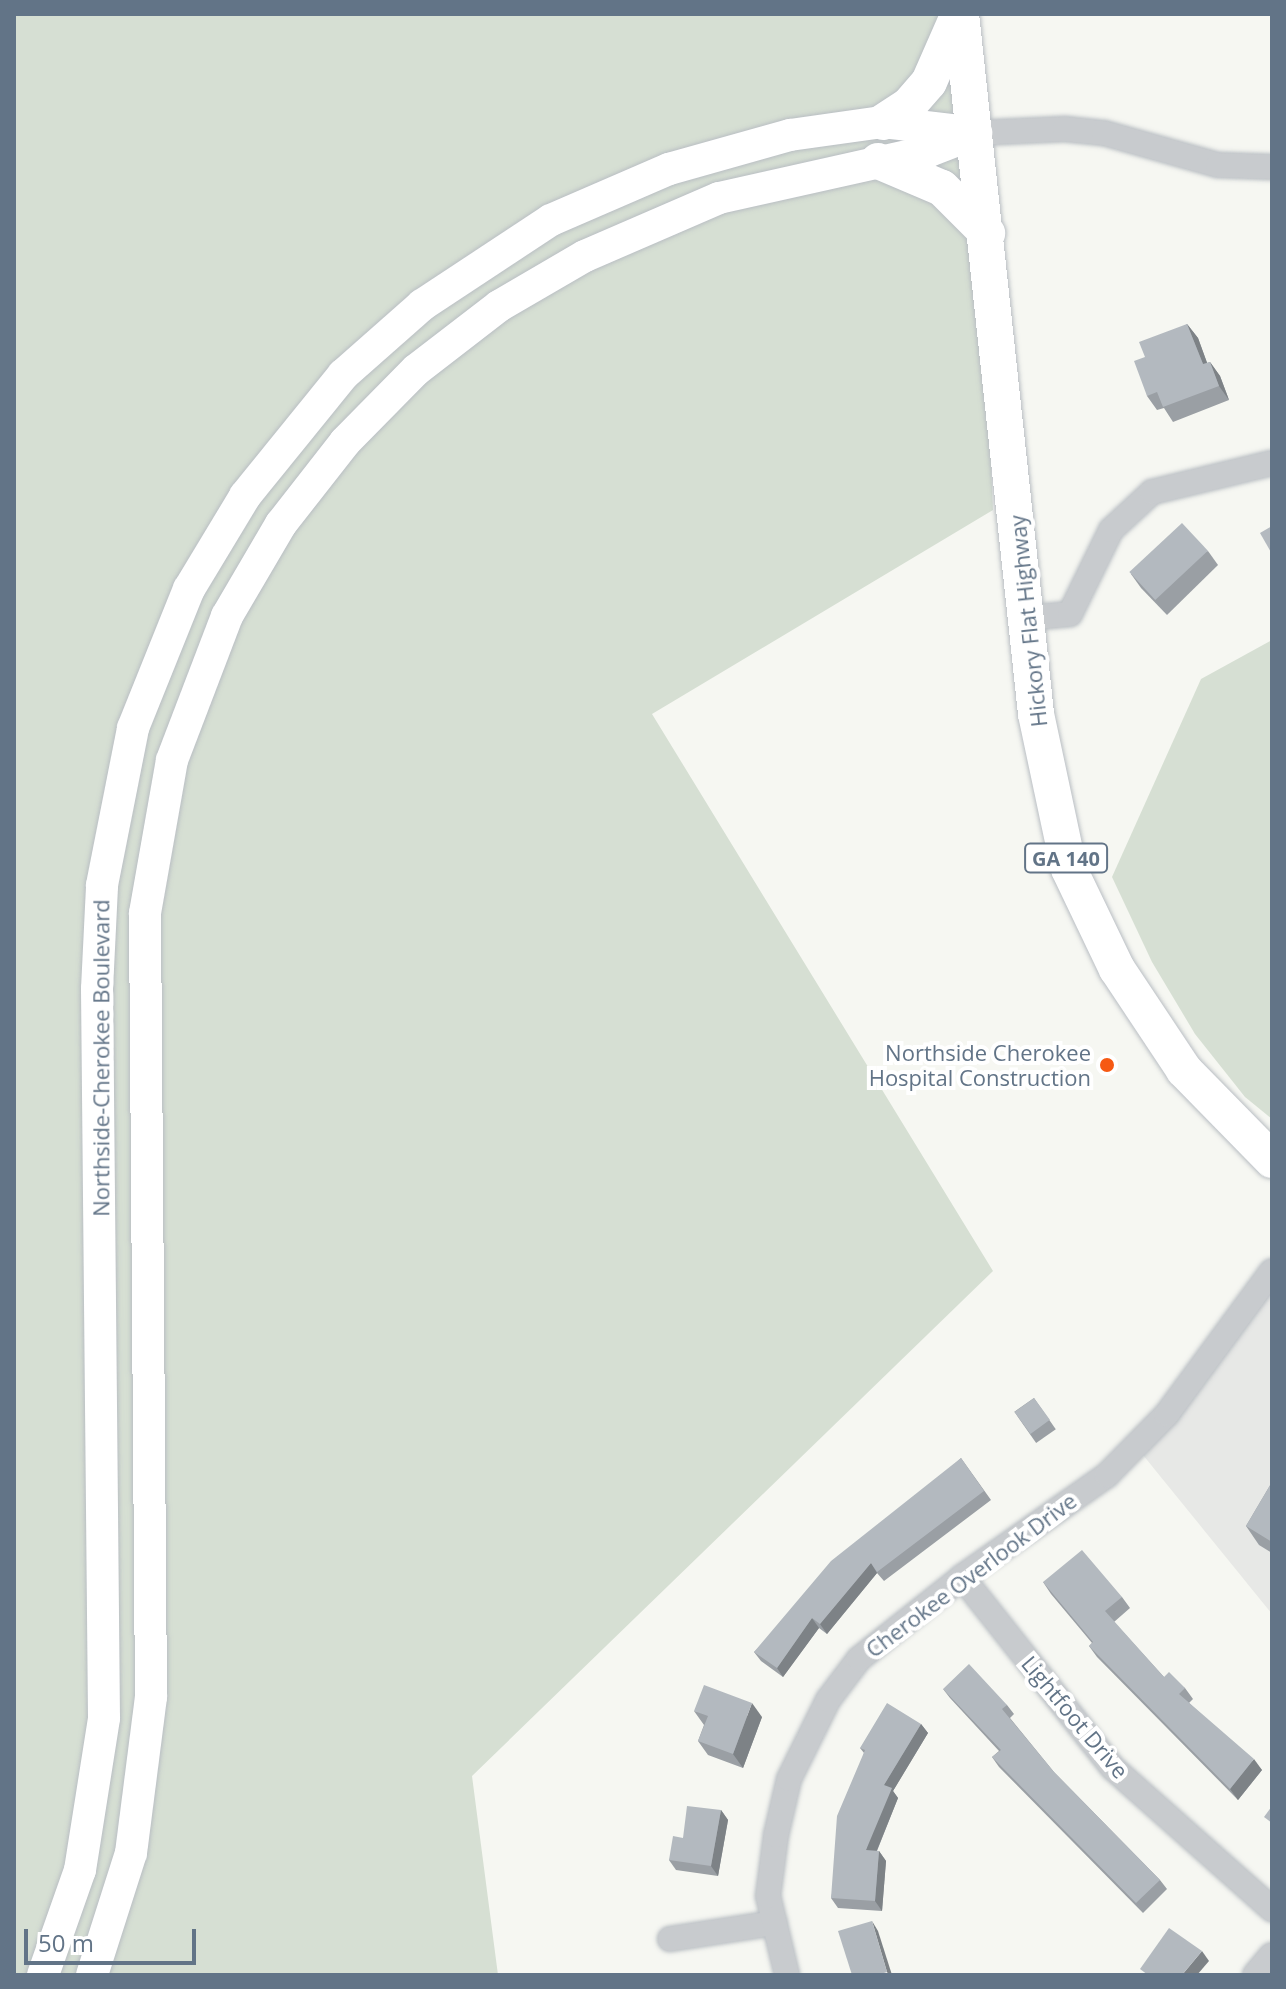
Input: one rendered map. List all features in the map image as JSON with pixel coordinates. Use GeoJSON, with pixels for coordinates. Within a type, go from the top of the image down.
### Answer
{"type":"FeatureCollection","features":[{"type":"Feature","properties":{"kind":"main road"},"geometry":{"type":"LineString","coordinates":[[883,122],[909,105],[929,82],[960,14]]}},
{"type":"Feature","properties":{"kind":"main road","name":"Hickory Flat Highway"},"geometry":{"type":"LineString","coordinates":[[960,14],[987,233],[1036,714],[1059,832],[1089,915],[1117,969],[1184,1070],[1272,1160]]}},
{"type":"Feature","properties":{"kind":"main road"},"geometry":{"type":"LineString","coordinates":[[878,161],[942,188],[987,233]]}},
{"type":"Feature","properties":{"kind":"street","name":"Northside-Cherokee Boulevard"},"geometry":{"type":"LineString","coordinates":[[43,1975],[83,1857],[104,1718],[97,1002],[102,885],[133,728],[168,635],[217,539],[308,413],[383,338],[465,273],[551,220],[669,169],[790,135],[883,122],[976,133]]}},
{"type":"Feature","properties":{"kind":"street"},"geometry":{"type":"LineString","coordinates":[[976,133],[1078,130],[1200,161],[1272,167]]}},
{"type":"Feature","properties":{"kind":"street","name":"Northside-Cherokee Boulevard"},"geometry":{"type":"LineString","coordinates":[[92,1975],[131,1853],[151,1697],[145,913],[159,814],[206,662],[254,567],[311,483],[381,403],[454,339],[540,280],[678,214],[775,182],[929,151],[976,133]]}},
{"type":"Feature","properties":{"kind":"street"},"geometry":{"type":"LineString","coordinates":[[1026,618],[1070,614],[1111,530],[1152,492],[1272,463]]}},
{"type":"Feature","properties":{"kind":"street","name":"Cherokee Overlook Drive"},"geometry":{"type":"LineString","coordinates":[[787,1975],[768,1896],[776,1835],[789,1779],[816,1722],[859,1659],[962,1577],[1107,1475],[1167,1414],[1272,1271]]}},
{"type":"Feature","properties":{"kind":"street","name":"Lightfoot Drive"},"geometry":{"type":"LineString","coordinates":[[962,1577],[1113,1768],[1272,1909]]}},
{"type":"Feature","properties":{"kind":"street"},"geometry":{"type":"LineString","coordinates":[[670,1939],[775,1923]]}},
{"type":"Feature","properties":{"kind":"street"},"geometry":{"type":"LineString","coordinates":[[1255,1975],[1272,1955]]}},
{"type":"Feature","properties":{"kind":"shaded area"},"geometry":{"type":"Polygon","coordinates":[[[14,14],[957,14],[976,133],[993,510],[652,714],[993,1271],[472,1776],[498,1975],[14,1975],[14,14]]]}},
{"type":"Feature","properties":{"kind":"shaded area"},"geometry":{"type":"Polygon","coordinates":[[[1272,640],[1272,1119],[1245,1097],[1195,1034],[1152,962],[1112,877],[1201,679],[1272,640]]]}},
{"type":"Feature","properties":{"kind":"shaded area"},"geometry":{"type":"Polygon","coordinates":[[[1272,1273],[1272,1614],[1130,1439],[1272,1273]]]}},
{"type":"Feature","properties":{"kind":"building"},"geometry":{"type":"Polygon","coordinates":[[[1187,324],[1203,364],[1210,362],[1219,386],[1163,407],[1157,392],[1147,396],[1134,361],[1145,357],[1139,342],[1187,324]]]}},
{"type":"Feature","properties":{"kind":"building"},"geometry":{"type":"Polygon","coordinates":[[[1182,523],[1208,551],[1155,600],[1129,572],[1182,523]]]}},
{"type":"Feature","properties":{"kind":"building"},"geometry":{"type":"Polygon","coordinates":[[[1272,526],[1272,554],[1260,533],[1272,526]]]}},
{"type":"Feature","properties":{"kind":"building"},"geometry":{"type":"Polygon","coordinates":[[[1034,1398],[1050,1420],[1030,1434],[1015,1412],[1034,1398]]]}},
{"type":"Feature","properties":{"kind":"building"},"geometry":{"type":"Polygon","coordinates":[[[961,1458],[984,1491],[877,1572],[871,1563],[820,1624],[812,1618],[777,1668],[754,1652],[831,1561],[961,1458]]]}},
{"type":"Feature","properties":{"kind":"building"},"geometry":{"type":"Polygon","coordinates":[[[1272,1482],[1272,1542],[1246,1526],[1272,1482]]]}},
{"type":"Feature","properties":{"kind":"building"},"geometry":{"type":"Polygon","coordinates":[[[1082,1550],[1122,1597],[1105,1611],[1164,1677],[1169,1672],[1185,1688],[1179,1694],[1254,1759],[1230,1789],[1089,1646],[1093,1642],[1043,1582],[1082,1550]]]}},
{"type":"Feature","properties":{"kind":"building"},"geometry":{"type":"Polygon","coordinates":[[[969,1664],[1007,1705],[1002,1709],[1054,1772],[1160,1880],[1136,1903],[992,1757],[1001,1750],[943,1689],[969,1664]]]}},
{"type":"Feature","properties":{"kind":"building"},"geometry":{"type":"Polygon","coordinates":[[[704,1685],[752,1703],[733,1754],[698,1741],[708,1716],[694,1711],[704,1685]]]}},
{"type":"Feature","properties":{"kind":"building"},"geometry":{"type":"Polygon","coordinates":[[[887,1703],[921,1724],[884,1785],[892,1788],[866,1850],[879,1851],[875,1901],[831,1898],[837,1816],[865,1750],[860,1748],[887,1703]]]}},
{"type":"Feature","properties":{"kind":"building"},"geometry":{"type":"Polygon","coordinates":[[[687,1806],[721,1810],[711,1866],[669,1860],[673,1836],[683,1838],[687,1806]]]}},
{"type":"Feature","properties":{"kind":"building"},"geometry":{"type":"Polygon","coordinates":[[[1272,1806],[1272,1823],[1264,1817],[1272,1806]]]}},
{"type":"Feature","properties":{"kind":"building"},"geometry":{"type":"Polygon","coordinates":[[[872,1921],[887,1972],[852,1975],[838,1931],[872,1921]]]}},
{"type":"Feature","properties":{"kind":"building"},"geometry":{"type":"Polygon","coordinates":[[[1169,1928],[1202,1951],[1182,1975],[1148,1975],[1140,1969],[1169,1928]]]}},
{"type":"Feature","properties":{"kind":"place","name":"Northside Cherokee Hospital Construction"},"geometry":{"type":"Point","coordinates":[1107,1065]}}]}
